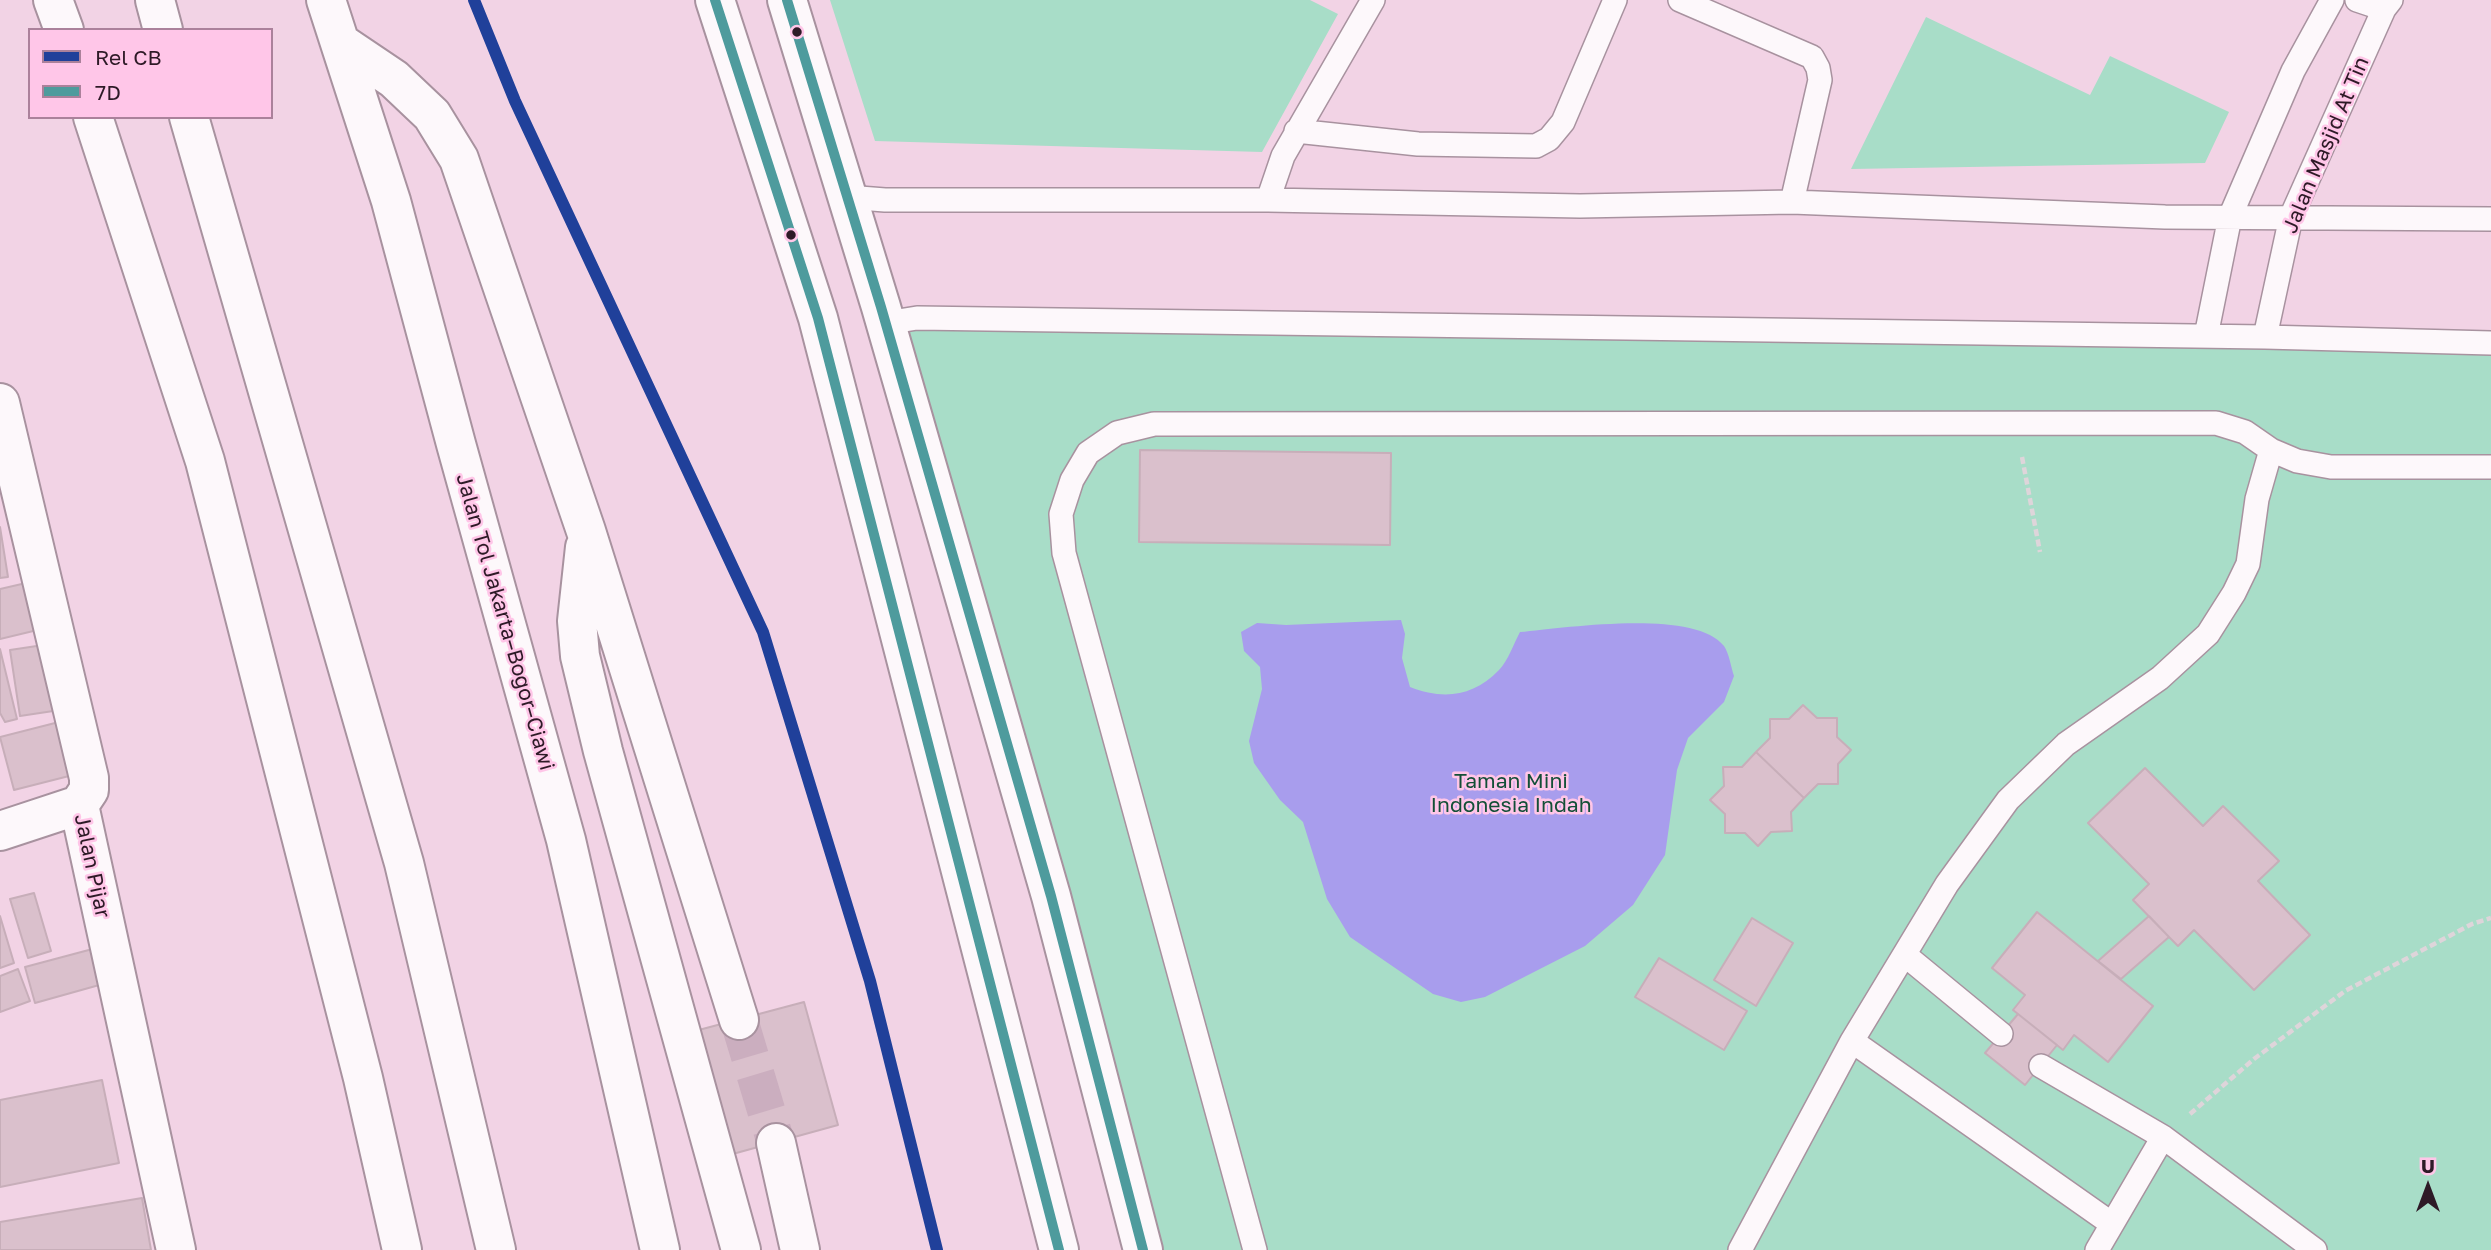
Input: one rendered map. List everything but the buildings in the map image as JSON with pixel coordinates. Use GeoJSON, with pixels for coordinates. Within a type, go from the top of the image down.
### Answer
{"type":"FeatureCollection","features":[{"type":"Feature","properties":{"kind":"main road"},"geometry":{"type":"LineString","coordinates":[[53,0],[63,28]]}},
{"type":"Feature","properties":{"kind":"main road"},"geometry":{"type":"LineString","coordinates":[[155,0],[162,28]]}},
{"type":"Feature","properties":{"kind":"main road","name":"Jalan Tol Jakarta–Bogor–Ciawi"},"geometry":{"type":"LineString","coordinates":[[326,0],[391,201],[566,840],[660,1250]]}},
{"type":"Feature","properties":{"kind":"main road"},"geometry":{"type":"LineString","coordinates":[[715,0],[818,318],[1059,1250]]}},
{"type":"Feature","properties":{"kind":"main road"},"geometry":{"type":"LineString","coordinates":[[787,0],[886,323],[1051,896],[1143,1250]]}},
{"type":"Feature","properties":{"kind":"main road"},"geometry":{"type":"LineString","coordinates":[[342,44],[394,79],[432,115],[459,159],[586,531],[739,1020]]}},
{"type":"Feature","properties":{"kind":"main road"},"geometry":{"type":"LineString","coordinates":[[94,119],[205,461],[363,1078],[402,1250]]}},
{"type":"Feature","properties":{"kind":"main road"},"geometry":{"type":"LineString","coordinates":[[190,119],[404,863],[496,1250]]}},
{"type":"Feature","properties":{"kind":"main road","name":"Jalan Pijar"},"geometry":{"type":"LineString","coordinates":[[0,403],[89,778],[89,790],[79,805],[176,1250]]}},
{"type":"Feature","properties":{"kind":"main road"},"geometry":{"type":"LineString","coordinates":[[586,531],[577,621],[580,656],[610,778],[741,1250]]}},
{"type":"Feature","properties":{"kind":"main road"},"geometry":{"type":"LineString","coordinates":[[0,831],[79,805]]}},
{"type":"Feature","properties":{"kind":"main road"},"geometry":{"type":"LineString","coordinates":[[776,1143],[800,1250]]}},
{"type":"Feature","properties":{"kind":"lane"},"geometry":{"type":"LineString","coordinates":[[1268,200],[1283,156],[1296,131],[1373,0]]}},
{"type":"Feature","properties":{"kind":"lane"},"geometry":{"type":"LineString","coordinates":[[1296,131],[1418,144],[1536,146],[1549,139],[1563,122],[1615,0]]}},
{"type":"Feature","properties":{"kind":"lane"},"geometry":{"type":"LineString","coordinates":[[1680,0],[1812,57],[1820,80],[1792,202]]}},
{"type":"Feature","properties":{"kind":"lane"},"geometry":{"type":"LineString","coordinates":[[2206,336],[2230,216],[2293,71],[2332,0]]}},
{"type":"Feature","properties":{"kind":"lane"},"geometry":{"type":"LineString","coordinates":[[2357,0],[2388,4]]}},
{"type":"Feature","properties":{"kind":"lane","name":"Jalan Masjid At Tin"},"geometry":{"type":"LineString","coordinates":[[2265,337],[2291,216],[2388,4]]}},
{"type":"Feature","properties":{"kind":"lane"},"geometry":{"type":"LineString","coordinates":[[847,197],[885,200],[1268,200],[1580,206],[1792,202],[2165,216],[2491,219]]}},
{"type":"Feature","properties":{"kind":"lane"},"geometry":{"type":"LineString","coordinates":[[886,323],[917,318],[2206,336],[2491,343]]}},
{"type":"Feature","properties":{"kind":"lane"},"geometry":{"type":"LineString","coordinates":[[1255,1250],[1064,553],[1061,514],[1072,480],[1088,453],[1117,433],[1154,424],[2216,423],[2245,432],[2271,450],[2297,461],[2331,467],[2491,467]]}},
{"type":"Feature","properties":{"kind":"lane"},"geometry":{"type":"LineString","coordinates":[[1740,1250],[1852,1041],[1947,884],[2008,800],[2066,744],[2160,678],[2208,634],[2234,593],[2248,564],[2257,499],[2271,450]]}},
{"type":"Feature","properties":{"kind":"lane"},"geometry":{"type":"LineString","coordinates":[[1905,955],[2001,1034]]}},
{"type":"Feature","properties":{"kind":"lane"},"geometry":{"type":"LineString","coordinates":[[1852,1041],[2112,1224]]}},
{"type":"Feature","properties":{"kind":"lane"},"geometry":{"type":"LineString","coordinates":[[2041,1066],[2163,1138],[2315,1250]]}},
{"type":"Feature","properties":{"kind":"lane"},"geometry":{"type":"LineString","coordinates":[[2097,1250],[2163,1138]]}},
{"type":"Feature","properties":{"kind":"path"},"geometry":{"type":"LineString","coordinates":[[2026,477],[2040,552]]}},
{"type":"Feature","properties":{"kind":"path"},"geometry":{"type":"LineString","coordinates":[[2163,1138],[2254,1059],[2345,992],[2472,924],[2491,918]]}},
{"type":"Feature","properties":{"kind":"green space"},"geometry":{"type":"Polygon","coordinates":[[[830,0],[1310,0],[1338,14],[1262,152],[875,141],[830,0]]]}},
{"type":"Feature","properties":{"kind":"green space"},"geometry":{"type":"Polygon","coordinates":[[[1926,17],[2090,95],[2110,56],[2229,112],[2205,163],[1851,169],[1926,17]]]}},
{"type":"Feature","properties":{"kind":"green space","name":"Taman Mini Indonesia Indah"},"geometry":{"type":"Polygon","coordinates":[[[902,329],[2491,348],[2491,1250],[1155,1250],[902,329]]]}},
{"type":"Feature","properties":{"kind":"shaded area"},"geometry":{"type":"Polygon","coordinates":[[[1401,620],[1405,634],[1402,658],[1410,687],[1434,694],[1468,691],[1489,679],[1505,662],[1520,632],[1628,623],[1686,627],[1709,634],[1724,646],[1734,676],[1724,702],[1688,738],[1677,770],[1665,855],[1633,905],[1585,946],[1485,997],[1461,1002],[1433,994],[1350,937],[1327,899],[1303,822],[1280,800],[1254,763],[1249,741],[1262,689],[1260,667],[1244,651],[1241,632],[1257,623],[1286,625],[1401,620]]]}},
{"type":"Feature","properties":{"kind":"tunnel"},"geometry":{"type":"LineString","coordinates":[[739,1020],[776,1143]]}},
{"type":"Feature","properties":{"kind":"rail line","name":"CB"},"geometry":{"type":"LineString","coordinates":[[474,0],[515,101],[763,632],[870,981],[937,1250]]}},
{"type":"Feature","properties":{"kind":"transit line","name":"7D"},"geometry":{"type":"LineString","coordinates":[[715,0],[818,318],[1059,1250]]}},
{"type":"Feature","properties":{"kind":"transit line","name":"7D"},"geometry":{"type":"LineString","coordinates":[[787,0],[881,307],[1051,896],[1143,1250]]}}]}
